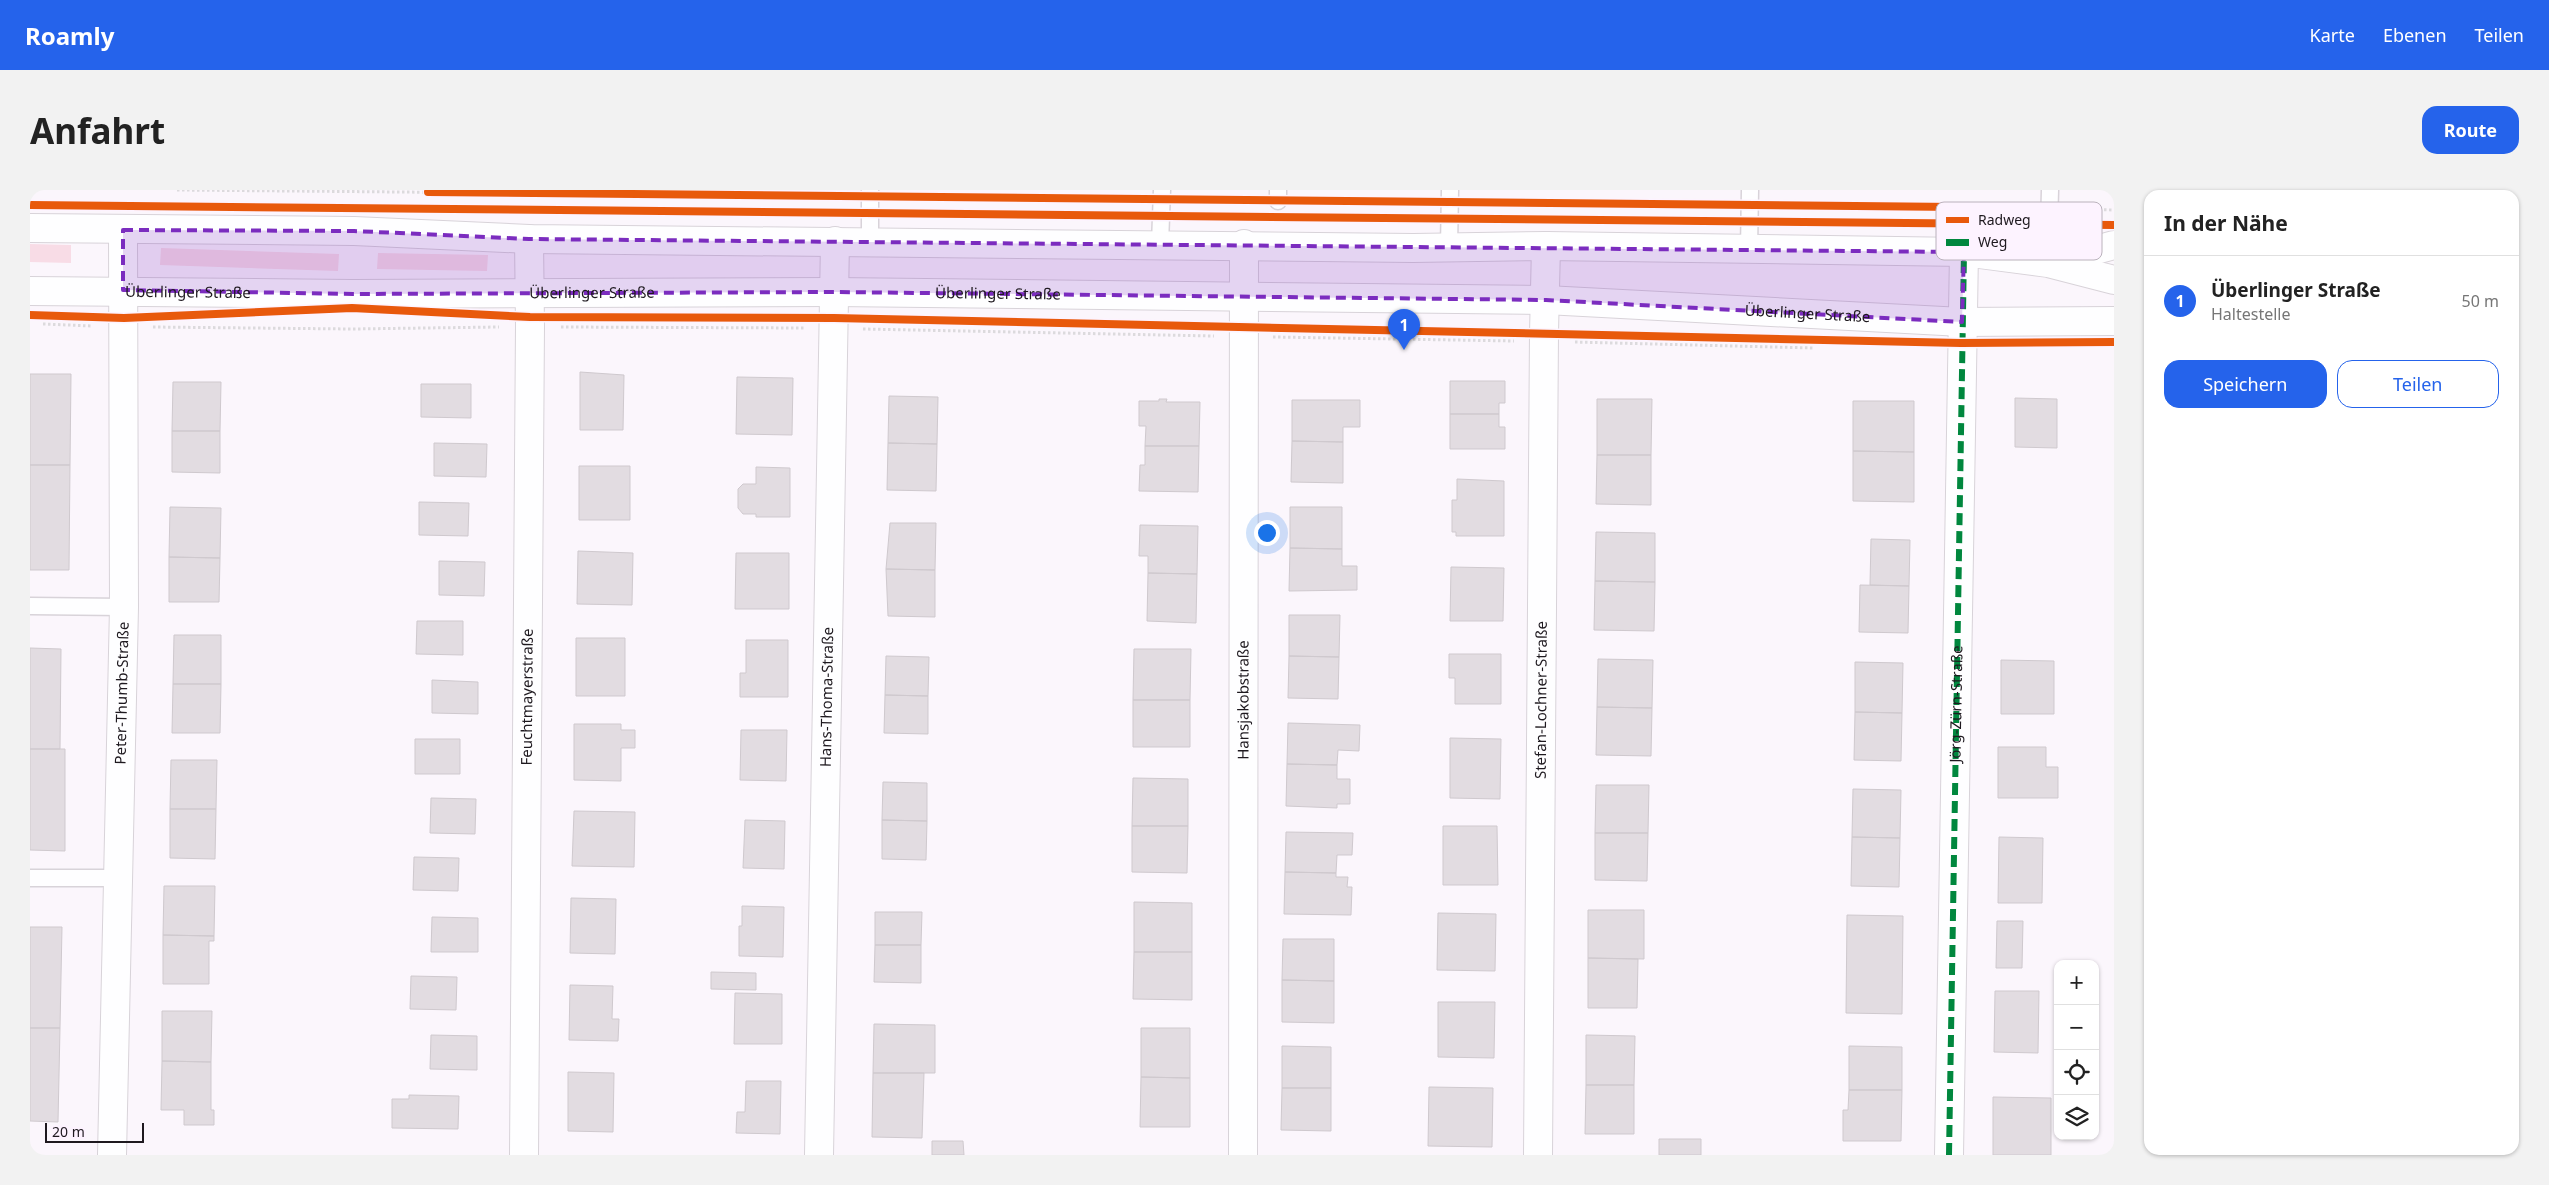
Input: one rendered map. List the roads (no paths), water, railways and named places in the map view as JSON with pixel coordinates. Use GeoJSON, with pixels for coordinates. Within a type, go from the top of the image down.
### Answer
{"type":"FeatureCollection","features":[{"type":"Feature","properties":{"kind":"street"},"geometry":{"type":"LineString","coordinates":[[30,228],[354,231],[529,239],[1449,247],[1546,246],[1936,252]]}},
{"type":"Feature","properties":{"kind":"street","name":"Peter-Thumb-Straße"},"geometry":{"type":"LineString","coordinates":[[112,1155],[124,607],[124,323],[122,230]]}},
{"type":"Feature","properties":{"kind":"street","name":"Feuchtmayerstraße"},"geometry":{"type":"LineString","coordinates":[[524,1155],[529,239]]}},
{"type":"Feature","properties":{"kind":"street","name":"Hans-Thoma-Straße"},"geometry":{"type":"LineString","coordinates":[[819,1155],[835,241]]}},
{"type":"Feature","properties":{"kind":"street","name":"Hansjakobstraße"},"geometry":{"type":"LineString","coordinates":[[1243,1155],[1244,244]]}},
{"type":"Feature","properties":{"kind":"street","name":"Stefan-Lochner-Straße"},"geometry":{"type":"LineString","coordinates":[[1538,1155],[1546,246]]}},
{"type":"Feature","properties":{"kind":"street","name":"Jörg-Zürn-Straße"},"geometry":{"type":"LineString","coordinates":[[1948,1155],[1964,260]]}},
{"type":"Feature","properties":{"kind":"street"},"geometry":{"type":"LineString","coordinates":[[2025,260],[2055,264],[2114,280]]}},
{"type":"Feature","properties":{"kind":"street"},"geometry":{"type":"LineString","coordinates":[[2055,264],[2065,260]]}},
{"type":"Feature","properties":{"kind":"street","name":"Überlinger Straße"},"geometry":{"type":"LineString","coordinates":[[35,303],[123,290],[353,294],[834,292],[1546,300],[1962,322],[2114,321]]}},
{"type":"Feature","properties":{"kind":"lane"},"geometry":{"type":"LineString","coordinates":[[870,193],[870,242]]}},
{"type":"Feature","properties":{"kind":"lane"},"geometry":{"type":"LineString","coordinates":[[1160,244],[1162,195]]}},
{"type":"Feature","properties":{"kind":"lane"},"geometry":{"type":"LineString","coordinates":[[1449,247],[1450,196]]}},
{"type":"Feature","properties":{"kind":"lane"},"geometry":{"type":"LineString","coordinates":[[1749,198],[1749,249]]}},
{"type":"Feature","properties":{"kind":"lane"},"geometry":{"type":"LineString","coordinates":[[2055,260],[2055,264]]}},
{"type":"Feature","properties":{"kind":"lane"},"geometry":{"type":"LineString","coordinates":[[30,606],[124,607]]}},
{"type":"Feature","properties":{"kind":"lane"},"geometry":{"type":"LineString","coordinates":[[30,878],[117,878]]}},
{"type":"Feature","properties":{"kind":"place","name":"Überlinger Straße"},"geometry":{"type":"Point","coordinates":[1404,350]}}]}
